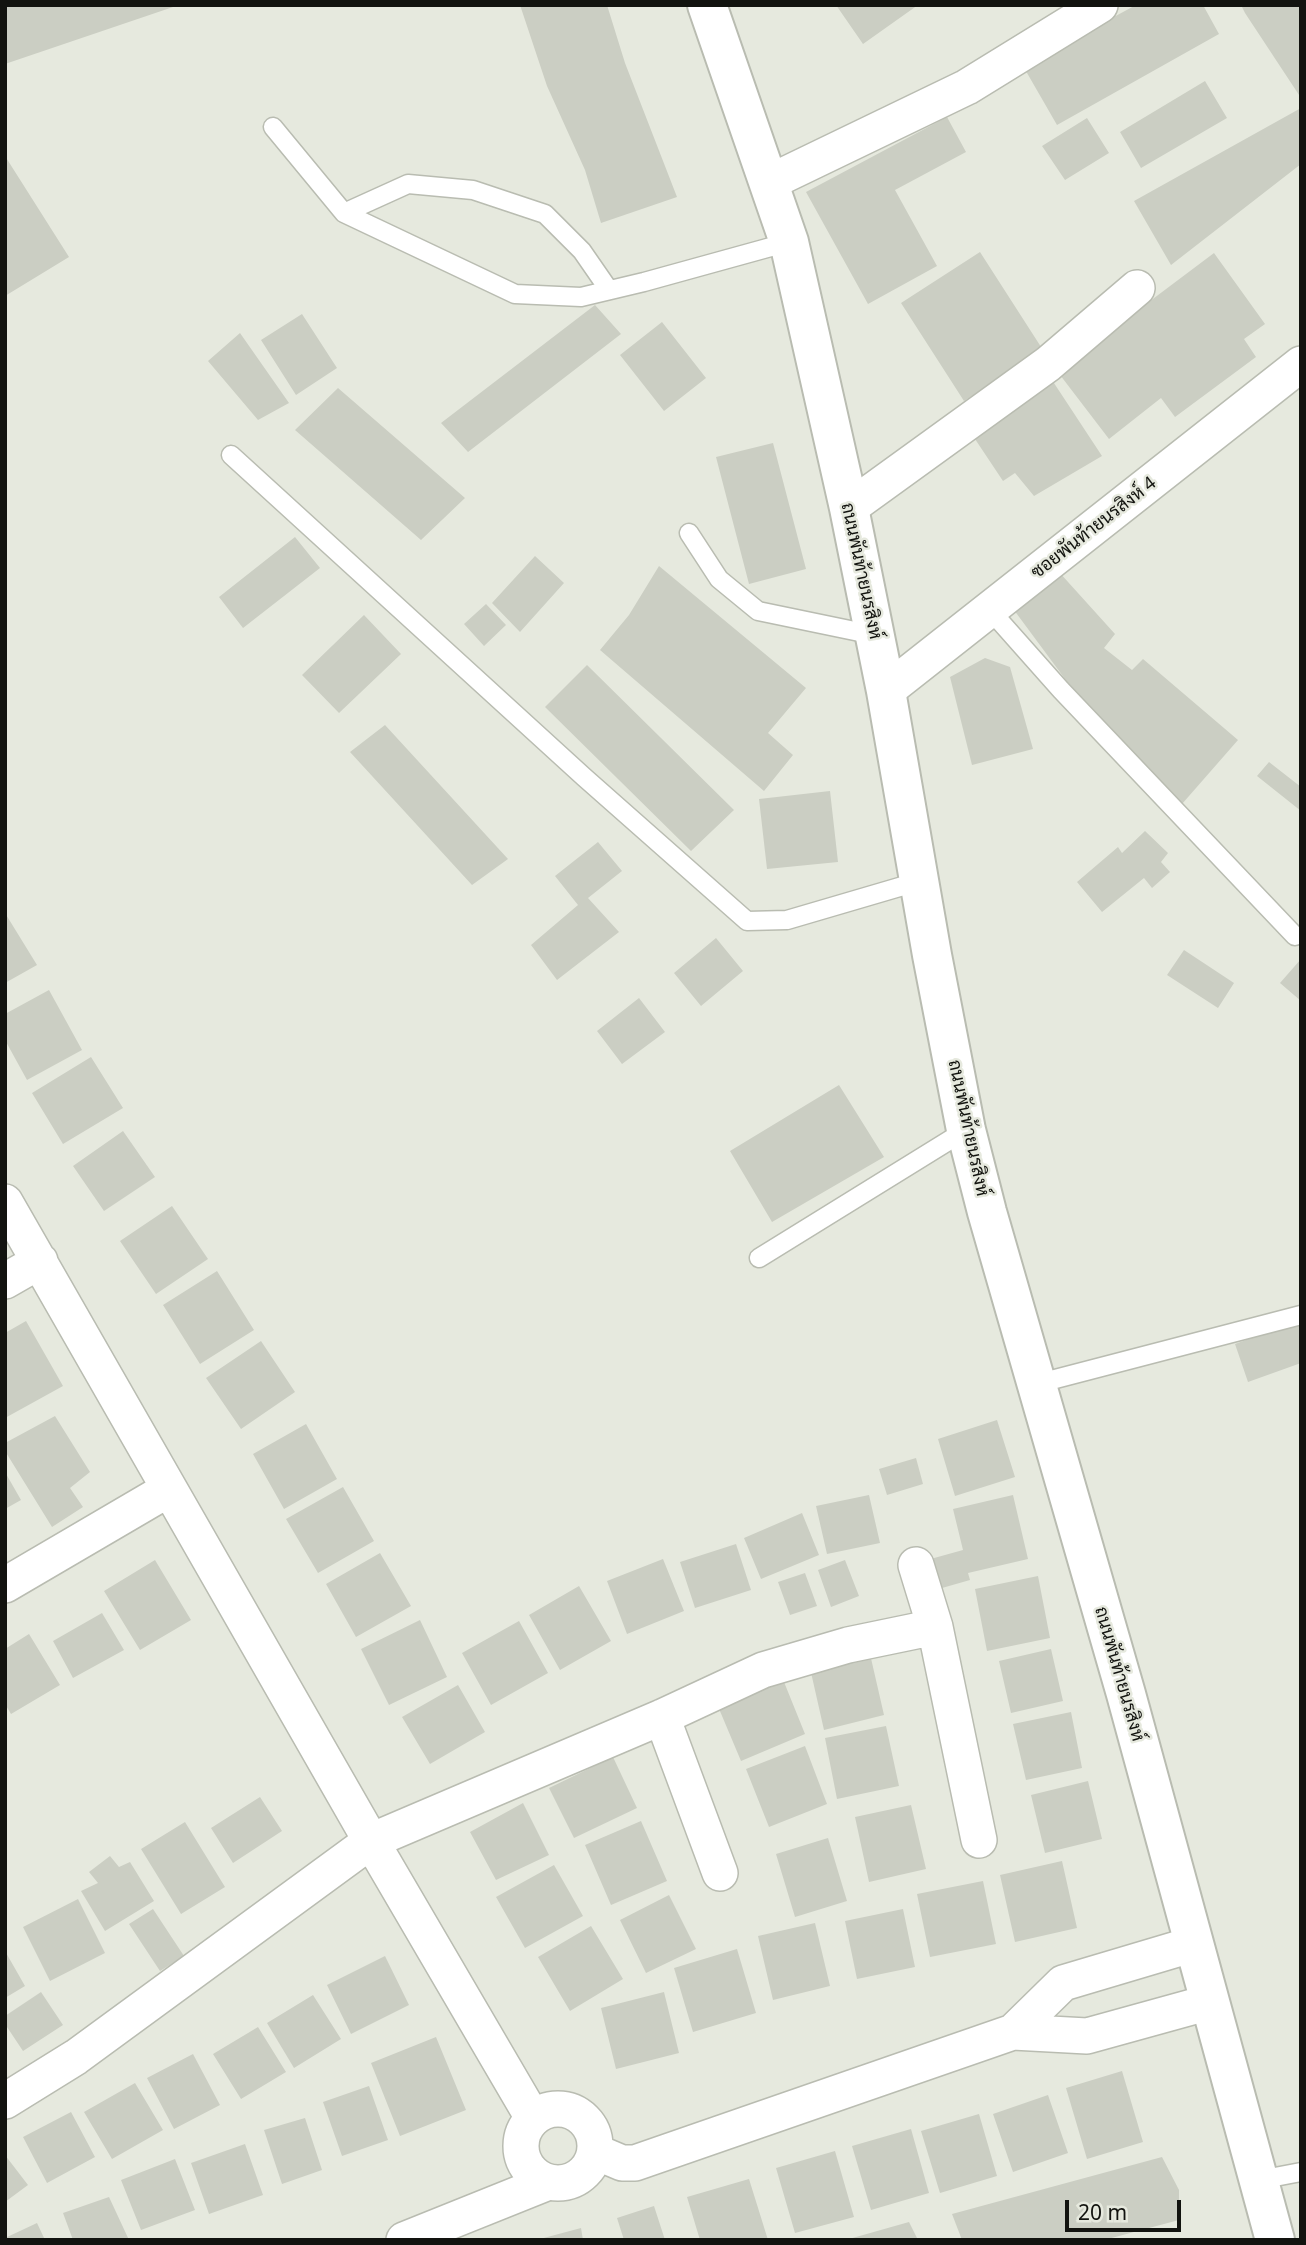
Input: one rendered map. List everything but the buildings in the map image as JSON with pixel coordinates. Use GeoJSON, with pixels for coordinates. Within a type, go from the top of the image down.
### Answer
{"type":"FeatureCollection","features":[{"type":"Feature","properties":{"kind":"street","name":"ถนนพันท้ายนรสิงห์"},"geometry":{"type":"LineString","coordinates":[[707,5],[789,242],[849,508],[886,691],[966,1130],[986,1212],[1126,1694],[1275,2240]]}},
{"type":"Feature","properties":{"kind":"street"},"geometry":{"type":"LineString","coordinates":[[770,182],[967,87],[1100,5]]}},
{"type":"Feature","properties":{"kind":"street"},"geometry":{"type":"LineString","coordinates":[[849,508],[988,410],[1048,364],[1137,288]]}},
{"type":"Feature","properties":{"kind":"street","name":"ซอยพันท้ายนรสิงห์ 4"},"geometry":{"type":"LineString","coordinates":[[886,691],[1301,364]]}},
{"type":"Feature","properties":{"kind":"street"},"geometry":{"type":"LineString","coordinates":[[5,1202],[533,2118]]}},
{"type":"Feature","properties":{"kind":"street"},"geometry":{"type":"LineString","coordinates":[[5,1281],[40,1261]]}},
{"type":"Feature","properties":{"kind":"street"},"geometry":{"type":"LineString","coordinates":[[5,1586],[169,1489]]}},
{"type":"Feature","properties":{"kind":"street"},"geometry":{"type":"LineString","coordinates":[[916,1565],[935,1627],[979,1840]]}},
{"type":"Feature","properties":{"kind":"street"},"geometry":{"type":"LineString","coordinates":[[5,2101],[76,2057],[371,1841],[662,1717],[763,1670],[848,1646],[935,1627]]}},
{"type":"Feature","properties":{"kind":"street"},"geometry":{"type":"LineString","coordinates":[[662,1717],[720,1872]]}},
{"type":"Feature","properties":{"kind":"street"},"geometry":{"type":"LineString","coordinates":[[1013,2032],[1063,1983],[1194,1944]]}},
{"type":"Feature","properties":{"kind":"street"},"geometry":{"type":"LineString","coordinates":[[596,2152],[622,2163],[635,2163],[1013,2032],[1087,2036],[1210,2002]]}},
{"type":"Feature","properties":{"kind":"street"},"geometry":{"type":"LineString","coordinates":[[404,2240],[546,2183],[568,2184],[587,2172],[596,2152],[594,2134],[584,2118],[568,2110],[550,2109],[533,2118],[522,2134],[520,2154],[529,2172],[546,2183]]}},
{"type":"Feature","properties":{"kind":"lane"},"geometry":{"type":"LineString","coordinates":[[273,127],[344,213],[515,294],[581,297],[789,242]]}},
{"type":"Feature","properties":{"kind":"lane"},"geometry":{"type":"LineString","coordinates":[[344,213],[408,184],[473,190],[545,214],[582,251],[609,290]]}},
{"type":"Feature","properties":{"kind":"lane"},"geometry":{"type":"LineString","coordinates":[[231,455],[574,768],[747,921],[787,920],[920,881]]}},
{"type":"Feature","properties":{"kind":"lane"},"geometry":{"type":"LineString","coordinates":[[690,533],[719,579],[758,611],[874,635]]}},
{"type":"Feature","properties":{"kind":"lane"},"geometry":{"type":"LineString","coordinates":[[990,610],[1061,690],[1295,936]]}},
{"type":"Feature","properties":{"kind":"lane"},"geometry":{"type":"LineString","coordinates":[[759,1258],[966,1130]]}},
{"type":"Feature","properties":{"kind":"lane"},"geometry":{"type":"LineString","coordinates":[[1036,1384],[1301,1315]]}},
{"type":"Feature","properties":{"kind":"lane"},"geometry":{"type":"LineString","coordinates":[[1259,2180],[1301,2172]]}}]}
